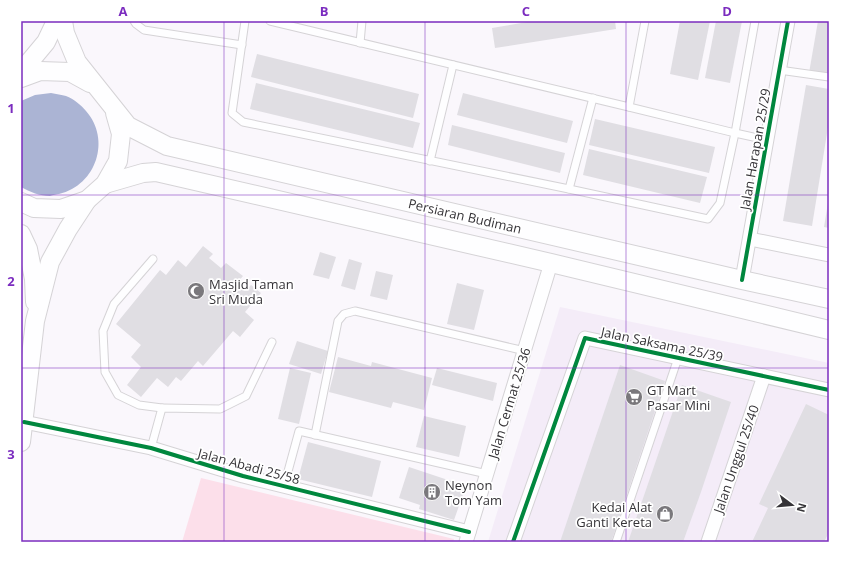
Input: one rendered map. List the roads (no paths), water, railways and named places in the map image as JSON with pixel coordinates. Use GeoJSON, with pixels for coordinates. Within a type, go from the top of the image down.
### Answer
{"type":"FeatureCollection","features":[{"type":"Feature","properties":{"kind":"main road"},"geometry":{"type":"LineString","coordinates":[[21,72],[46,42],[56,21]]}},
{"type":"Feature","properties":{"kind":"main road","name":"Persiaran Budiman"},"geometry":{"type":"LineString","coordinates":[[63,21],[65,33],[77,62],[128,126],[167,146],[829,299]]}},
{"type":"Feature","properties":{"kind":"main road"},"geometry":{"type":"LineString","coordinates":[[21,78],[40,70],[70,72],[97,86]]}},
{"type":"Feature","properties":{"kind":"main road"},"geometry":{"type":"LineString","coordinates":[[21,442],[24,422],[26,353],[50,262],[87,200],[105,184],[118,161],[121,134],[114,108]]}},
{"type":"Feature","properties":{"kind":"main road","name":"Persiaran Budiman"},"geometry":{"type":"LineString","coordinates":[[105,184],[143,173],[156,172],[551,263],[829,330]]}},
{"type":"Feature","properties":{"kind":"main road"},"geometry":{"type":"LineString","coordinates":[[21,202],[34,208],[61,209],[87,200]]}},
{"type":"Feature","properties":{"kind":"main road"},"geometry":{"type":"LineString","coordinates":[[21,234],[28,249],[34,279],[35,321]]}},
{"type":"Feature","properties":{"kind":"street","name":"Jalan Harapan 25/29"},"geometry":{"type":"LineString","coordinates":[[742,280],[788,21]]}},
{"type":"Feature","properties":{"kind":"street"},"geometry":{"type":"LineString","coordinates":[[750,239],[829,255]]}},
{"type":"Feature","properties":{"kind":"street","name":"Jalan Cermat 25/36"},"geometry":{"type":"LineString","coordinates":[[468,537],[551,263]]}},
{"type":"Feature","properties":{"kind":"street","name":"Jalan Saksama 25/39"},"geometry":{"type":"LineString","coordinates":[[513,542],[585,338],[829,390]]}},
{"type":"Feature","properties":{"kind":"street","name":"Jalan Unggul 25/40"},"geometry":{"type":"LineString","coordinates":[[708,542],[764,376]]}},
{"type":"Feature","properties":{"kind":"street","name":"Jalan Abadi 25/58"},"geometry":{"type":"LineString","coordinates":[[24,422],[151,448],[244,476],[438,524],[468,537]]}},
{"type":"Feature","properties":{"kind":"lane"},"geometry":{"type":"LineString","coordinates":[[134,21],[144,30],[242,45]]}},
{"type":"Feature","properties":{"kind":"lane"},"geometry":{"type":"LineString","coordinates":[[245,21],[232,113],[242,122],[708,219],[720,203],[735,133],[755,21]]}},
{"type":"Feature","properties":{"kind":"lane"},"geometry":{"type":"LineString","coordinates":[[270,21],[767,140]]}},
{"type":"Feature","properties":{"kind":"lane"},"geometry":{"type":"LineString","coordinates":[[360,43],[362,21]]}},
{"type":"Feature","properties":{"kind":"lane"},"geometry":{"type":"LineString","coordinates":[[629,107],[645,21]]}},
{"type":"Feature","properties":{"kind":"lane"},"geometry":{"type":"LineString","coordinates":[[430,161],[452,65]]}},
{"type":"Feature","properties":{"kind":"lane"},"geometry":{"type":"LineString","coordinates":[[779,70],[829,77]]}},
{"type":"Feature","properties":{"kind":"lane"},"geometry":{"type":"LineString","coordinates":[[569,189],[593,98]]}},
{"type":"Feature","properties":{"kind":"lane"},"geometry":{"type":"LineString","coordinates":[[152,259],[114,304],[102,330],[105,372],[118,395],[139,405],[162,408],[220,409],[246,396],[272,342]]}},
{"type":"Feature","properties":{"kind":"lane"},"geometry":{"type":"LineString","coordinates":[[315,435],[338,321],[344,314],[355,311],[525,351]]}},
{"type":"Feature","properties":{"kind":"lane"},"geometry":{"type":"LineString","coordinates":[[616,542],[678,358]]}},
{"type":"Feature","properties":{"kind":"lane"},"geometry":{"type":"LineString","coordinates":[[151,448],[162,408]]}},
{"type":"Feature","properties":{"kind":"lane"},"geometry":{"type":"LineString","coordinates":[[284,486],[299,431],[487,474]]}},
{"type":"Feature","properties":{"kind":"water"},"geometry":{"type":"Polygon","coordinates":[[[51,93],[69,97],[77,102],[86,111],[94,122],[98,135],[98,147],[96,160],[91,171],[83,181],[72,189],[50,196],[28,191],[21,187],[21,101],[35,95],[51,93]]]}},
{"type":"Feature","properties":{"kind":"place","name":"Masjid Taman Sri Muda"},"geometry":{"type":"Point","coordinates":[196,291]}},
{"type":"Feature","properties":{"kind":"place","name":"GT Mart Pasar Mini"},"geometry":{"type":"Point","coordinates":[634,397]}},
{"type":"Feature","properties":{"kind":"place","name":"Neynon Tom Yam"},"geometry":{"type":"Point","coordinates":[432,492]}},
{"type":"Feature","properties":{"kind":"place","name":"Kedai Alat Ganti Kereta"},"geometry":{"type":"Point","coordinates":[665,514]}}]}
